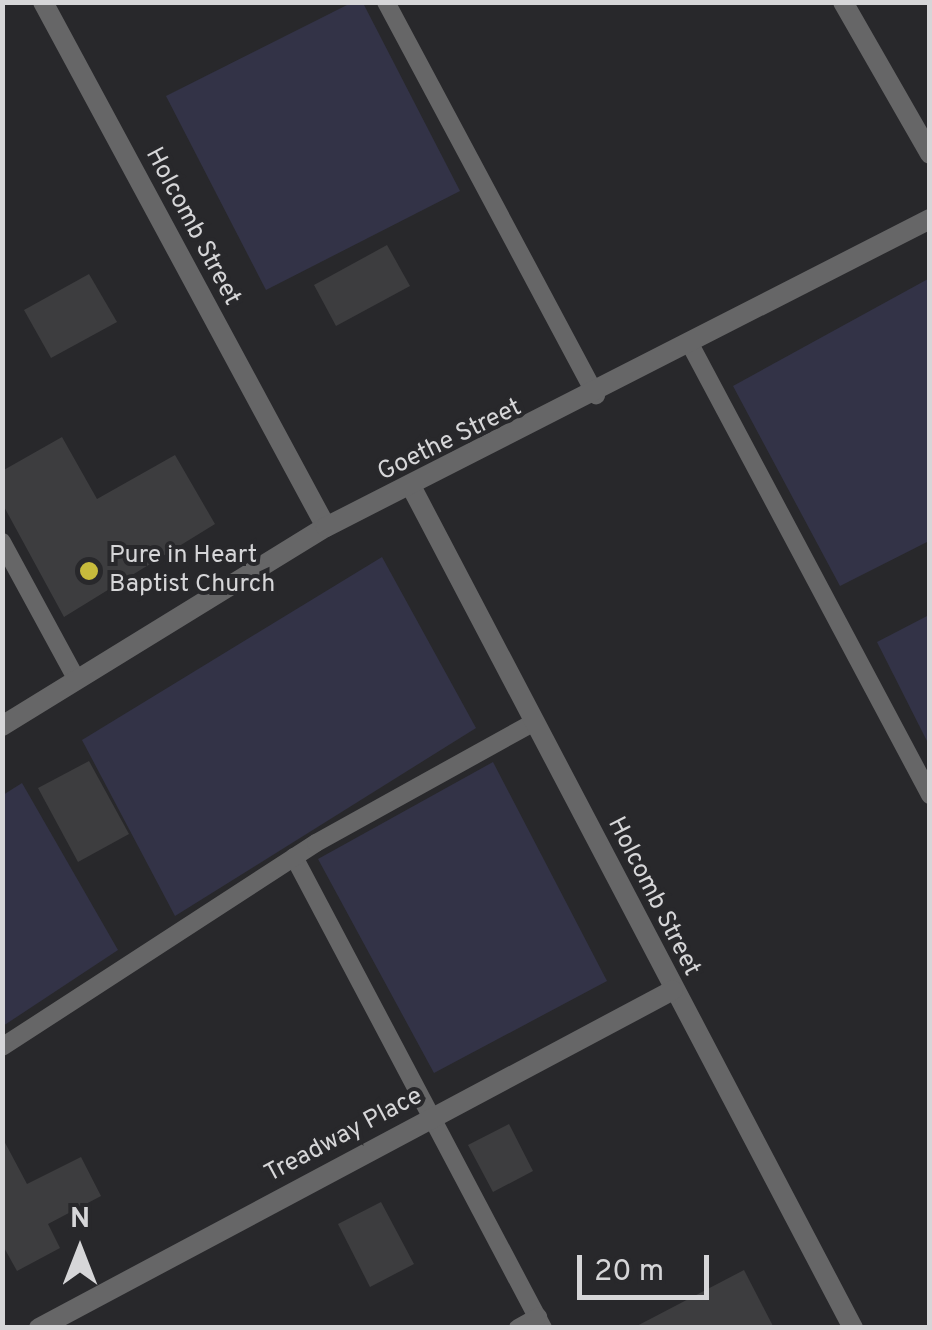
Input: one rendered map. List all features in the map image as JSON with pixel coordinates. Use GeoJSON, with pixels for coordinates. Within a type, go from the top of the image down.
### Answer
{"type":"FeatureCollection","features":[{"type":"Feature","properties":{"kind":"street","name":"Holcomb Street"},"geometry":{"type":"LineString","coordinates":[[43,2],[326,528]]}},
{"type":"Feature","properties":{"kind":"street"},"geometry":{"type":"LineString","coordinates":[[843,2],[930,154]]}},
{"type":"Feature","properties":{"kind":"street","name":"Goethe Street"},"geometry":{"type":"LineString","coordinates":[[2,726],[326,528],[596,396],[930,220]]}},
{"type":"Feature","properties":{"kind":"street","name":"Holcomb Street"},"geometry":{"type":"LineString","coordinates":[[412,488],[672,990],[853,1328]]}},
{"type":"Feature","properties":{"kind":"street","name":"Treadway Place"},"geometry":{"type":"LineString","coordinates":[[40,1328],[672,990]]}},
{"type":"Feature","properties":{"kind":"lane"},"geometry":{"type":"LineString","coordinates":[[386,2],[596,396]]}},
{"type":"Feature","properties":{"kind":"lane"},"geometry":{"type":"LineString","coordinates":[[690,346],[930,795]]}},
{"type":"Feature","properties":{"kind":"lane"},"geometry":{"type":"LineString","coordinates":[[2,542],[77,680]]}},
{"type":"Feature","properties":{"kind":"lane"},"geometry":{"type":"LineString","coordinates":[[2,1046],[294,857],[534,722]]}},
{"type":"Feature","properties":{"kind":"lane"},"geometry":{"type":"LineString","coordinates":[[294,857],[541,1322],[518,1328]]}},
{"type":"Feature","properties":{"kind":"shaded area"},"geometry":{"type":"Polygon","coordinates":[[[351,3],[363,3],[460,191],[266,290],[166,96],[351,3]]]}},
{"type":"Feature","properties":{"kind":"shaded area"},"geometry":{"type":"Polygon","coordinates":[[[928,279],[929,541],[840,586],[733,386],[928,279]]]}},
{"type":"Feature","properties":{"kind":"shaded area"},"geometry":{"type":"Polygon","coordinates":[[[382,557],[476,728],[175,916],[82,740],[382,557]]]}},
{"type":"Feature","properties":{"kind":"shaded area"},"geometry":{"type":"Polygon","coordinates":[[[929,615],[929,745],[877,642],[929,615]]]}},
{"type":"Feature","properties":{"kind":"shaded area"},"geometry":{"type":"Polygon","coordinates":[[[493,762],[607,981],[434,1073],[318,859],[493,762]]]}},
{"type":"Feature","properties":{"kind":"shaded area"},"geometry":{"type":"Polygon","coordinates":[[[22,783],[118,950],[3,1026],[3,795],[22,783]]]}},
{"type":"Feature","properties":{"kind":"building"},"geometry":{"type":"Polygon","coordinates":[[[387,245],[410,286],[336,326],[314,285],[387,245]]]}},
{"type":"Feature","properties":{"kind":"building"},"geometry":{"type":"Polygon","coordinates":[[[89,274],[117,322],[51,358],[24,310],[89,274]]]}},
{"type":"Feature","properties":{"kind":"building","name":"Pure in Heart Baptist Church"},"geometry":{"type":"Polygon","coordinates":[[[62,437],[97,499],[175,455],[215,524],[64,617],[2,503],[2,471],[62,437]]]}},
{"type":"Feature","properties":{"kind":"building"},"geometry":{"type":"Polygon","coordinates":[[[89,761],[129,834],[78,862],[38,788],[89,761]]]}},
{"type":"Feature","properties":{"kind":"building"},"geometry":{"type":"Polygon","coordinates":[[[509,1124],[533,1171],[493,1192],[468,1145],[509,1124]]]}},
{"type":"Feature","properties":{"kind":"building"},"geometry":{"type":"Polygon","coordinates":[[[2,1137],[27,1184],[81,1157],[101,1196],[48,1224],[60,1248],[17,1271],[2,1244],[2,1137]]]}},
{"type":"Feature","properties":{"kind":"building"},"geometry":{"type":"Polygon","coordinates":[[[381,1202],[414,1264],[370,1287],[338,1224],[381,1202]]]}},
{"type":"Feature","properties":{"kind":"building"},"geometry":{"type":"Polygon","coordinates":[[[744,1270],[774,1328],[633,1328],[744,1270]]]}},
{"type":"Feature","properties":{"kind":"place","name":"Pure in Heart Baptist Church"},"geometry":{"type":"Point","coordinates":[89,571]}}]}
